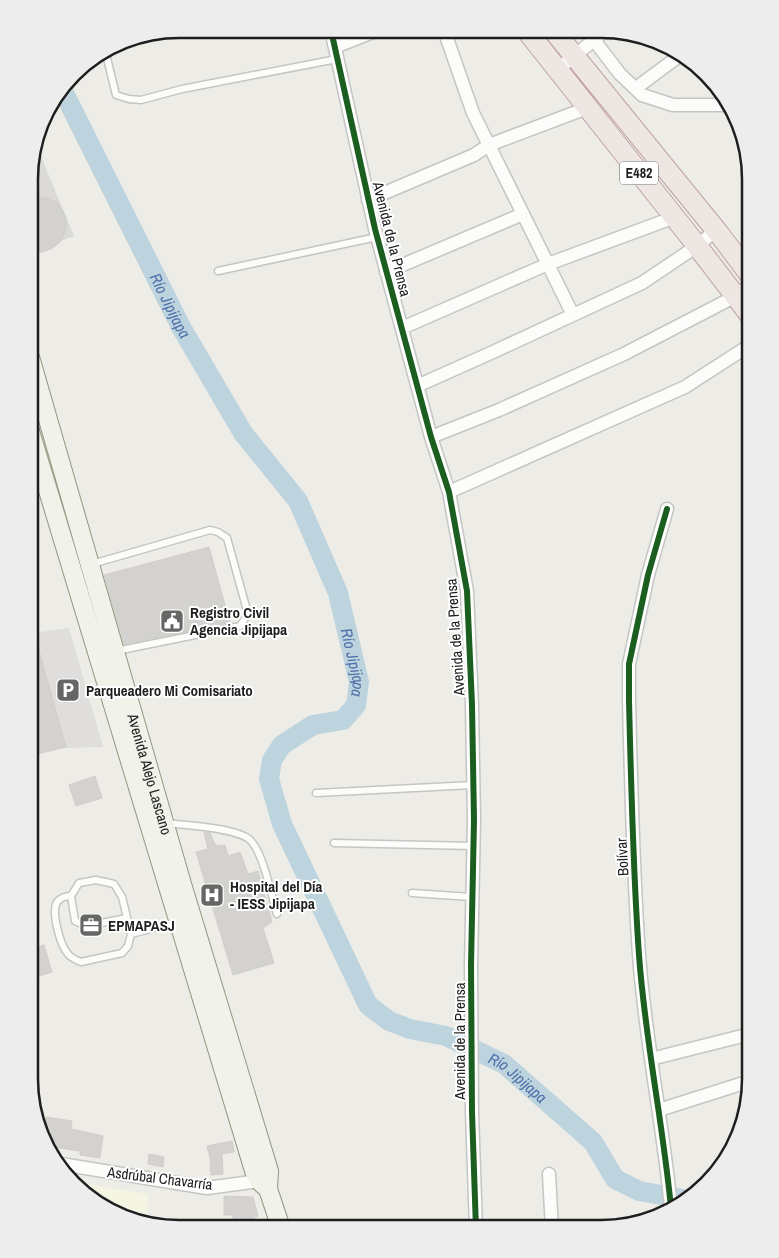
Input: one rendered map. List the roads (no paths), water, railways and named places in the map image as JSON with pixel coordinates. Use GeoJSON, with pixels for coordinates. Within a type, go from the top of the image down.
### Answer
{"type":"FeatureCollection","features":[{"type":"Feature","properties":{"kind":"highway","name":"E482"},"geometry":{"type":"LineString","coordinates":[[532,38],[697,246],[742,289]]}},
{"type":"Feature","properties":{"kind":"highway","name":"E482"},"geometry":{"type":"LineString","coordinates":[[560,38],[742,264]]}},
{"type":"Feature","properties":{"kind":"main road","name":"Avenida Alejo Lascano"},"geometry":{"type":"LineString","coordinates":[[38,386],[164,823],[269,1171],[263,1185]]}},
{"type":"Feature","properties":{"kind":"main road","name":"Avenida Alejo Lascano"},"geometry":{"type":"LineString","coordinates":[[38,458],[218,1057],[255,1174],[263,1185],[278,1220]]}},
{"type":"Feature","properties":{"kind":"street","name":"Avenida de la Prensa"},"geometry":{"type":"LineString","coordinates":[[333,38],[377,237],[431,437],[449,492],[467,592],[474,846],[471,1057],[476,1220]]}},
{"type":"Feature","properties":{"kind":"street"},"geometry":{"type":"LineString","coordinates":[[336,53],[363,38]]}},
{"type":"Feature","properties":{"kind":"street"},"geometry":{"type":"LineString","coordinates":[[447,38],[473,113],[573,315]]}},
{"type":"Feature","properties":{"kind":"street"},"geometry":{"type":"LineString","coordinates":[[556,70],[574,56],[588,38]]}},
{"type":"Feature","properties":{"kind":"street"},"geometry":{"type":"LineString","coordinates":[[592,38],[620,74],[642,95],[673,105],[721,105]]}},
{"type":"Feature","properties":{"kind":"street"},"geometry":{"type":"LineString","coordinates":[[636,88],[675,59]]}},
{"type":"Feature","properties":{"kind":"street"},"geometry":{"type":"LineString","coordinates":[[368,200],[474,155],[489,145],[587,108]]}},
{"type":"Feature","properties":{"kind":"street"},"geometry":{"type":"LineString","coordinates":[[386,272],[522,214]]}},
{"type":"Feature","properties":{"kind":"street"},"geometry":{"type":"LineString","coordinates":[[402,328],[548,264],[675,217]]}},
{"type":"Feature","properties":{"kind":"street"},"geometry":{"type":"LineString","coordinates":[[417,386],[642,283],[697,246],[716,230]]}},
{"type":"Feature","properties":{"kind":"street"},"geometry":{"type":"LineString","coordinates":[[431,437],[499,410],[624,354],[742,291]]}},
{"type":"Feature","properties":{"kind":"street"},"geometry":{"type":"LineString","coordinates":[[449,492],[685,387],[742,350]]}},
{"type":"Feature","properties":{"kind":"street","name":"Bolívar"},"geometry":{"type":"LineString","coordinates":[[667,509],[646,584],[629,664],[630,774],[639,956],[670,1202]]}},
{"type":"Feature","properties":{"kind":"street"},"geometry":{"type":"LineString","coordinates":[[651,1060],[741,1036]]}},
{"type":"Feature","properties":{"kind":"street"},"geometry":{"type":"LineString","coordinates":[[659,1110],[741,1084]]}},
{"type":"Feature","properties":{"kind":"street","name":"Asdrúbal Chavarría"},"geometry":{"type":"LineString","coordinates":[[67,1165],[207,1188],[263,1185]]}},
{"type":"Feature","properties":{"kind":"street"},"geometry":{"type":"LineString","coordinates":[[549,1174],[552,1220]]}},
{"type":"Feature","properties":{"kind":"lane"},"geometry":{"type":"LineString","coordinates":[[107,57],[116,95],[141,100],[336,53]]}},
{"type":"Feature","properties":{"kind":"lane"},"geometry":{"type":"LineString","coordinates":[[218,271],[377,237]]}},
{"type":"Feature","properties":{"kind":"lane"},"geometry":{"type":"LineString","coordinates":[[89,564],[210,530],[218,532],[227,538],[248,614],[240,626],[115,652]]}},
{"type":"Feature","properties":{"kind":"lane"},"geometry":{"type":"LineString","coordinates":[[316,793],[473,785]]}},
{"type":"Feature","properties":{"kind":"lane"},"geometry":{"type":"LineString","coordinates":[[164,823],[244,835],[251,841],[260,855],[277,914]]}},
{"type":"Feature","properties":{"kind":"lane"},"geometry":{"type":"LineString","coordinates":[[334,843],[474,846]]}},
{"type":"Feature","properties":{"kind":"lane"},"geometry":{"type":"LineString","coordinates":[[71,896],[62,897],[57,902],[54,911],[62,944],[69,956],[81,962],[122,953],[128,946],[131,934],[122,897],[114,884],[96,880],[79,884],[71,896],[75,921],[86,926],[127,918]]}},
{"type":"Feature","properties":{"kind":"lane"},"geometry":{"type":"LineString","coordinates":[[412,893],[472,897]]}},
{"type":"Feature","properties":{"kind":"lane"},"geometry":{"type":"LineString","coordinates":[[131,934],[178,922]]}},
{"type":"Feature","properties":{"kind":"waterway","name":"Río Jipijapa"},"geometry":{"type":"LineString","coordinates":[[65,95],[181,327],[243,433],[298,501],[338,593],[359,682],[356,705],[343,720],[313,725],[282,745],[272,760],[269,779],[282,824],[368,1005],[389,1021],[410,1029],[446,1036],[504,1064],[593,1142],[615,1179],[639,1191],[677,1198]]}},
{"type":"Feature","properties":{"kind":"place","name":"Registro Civil Agencia Jipijapa"},"geometry":{"type":"Point","coordinates":[172,621]}},
{"type":"Feature","properties":{"kind":"place","name":"Parqueadero Mi Comisariato"},"geometry":{"type":"Point","coordinates":[68,690]}},
{"type":"Feature","properties":{"kind":"place","name":"Hospital del Día - IESS Jipijapa"},"geometry":{"type":"Point","coordinates":[212,895]}},
{"type":"Feature","properties":{"kind":"place","name":"EPMAPASJ"},"geometry":{"type":"Point","coordinates":[91,925]}}]}
